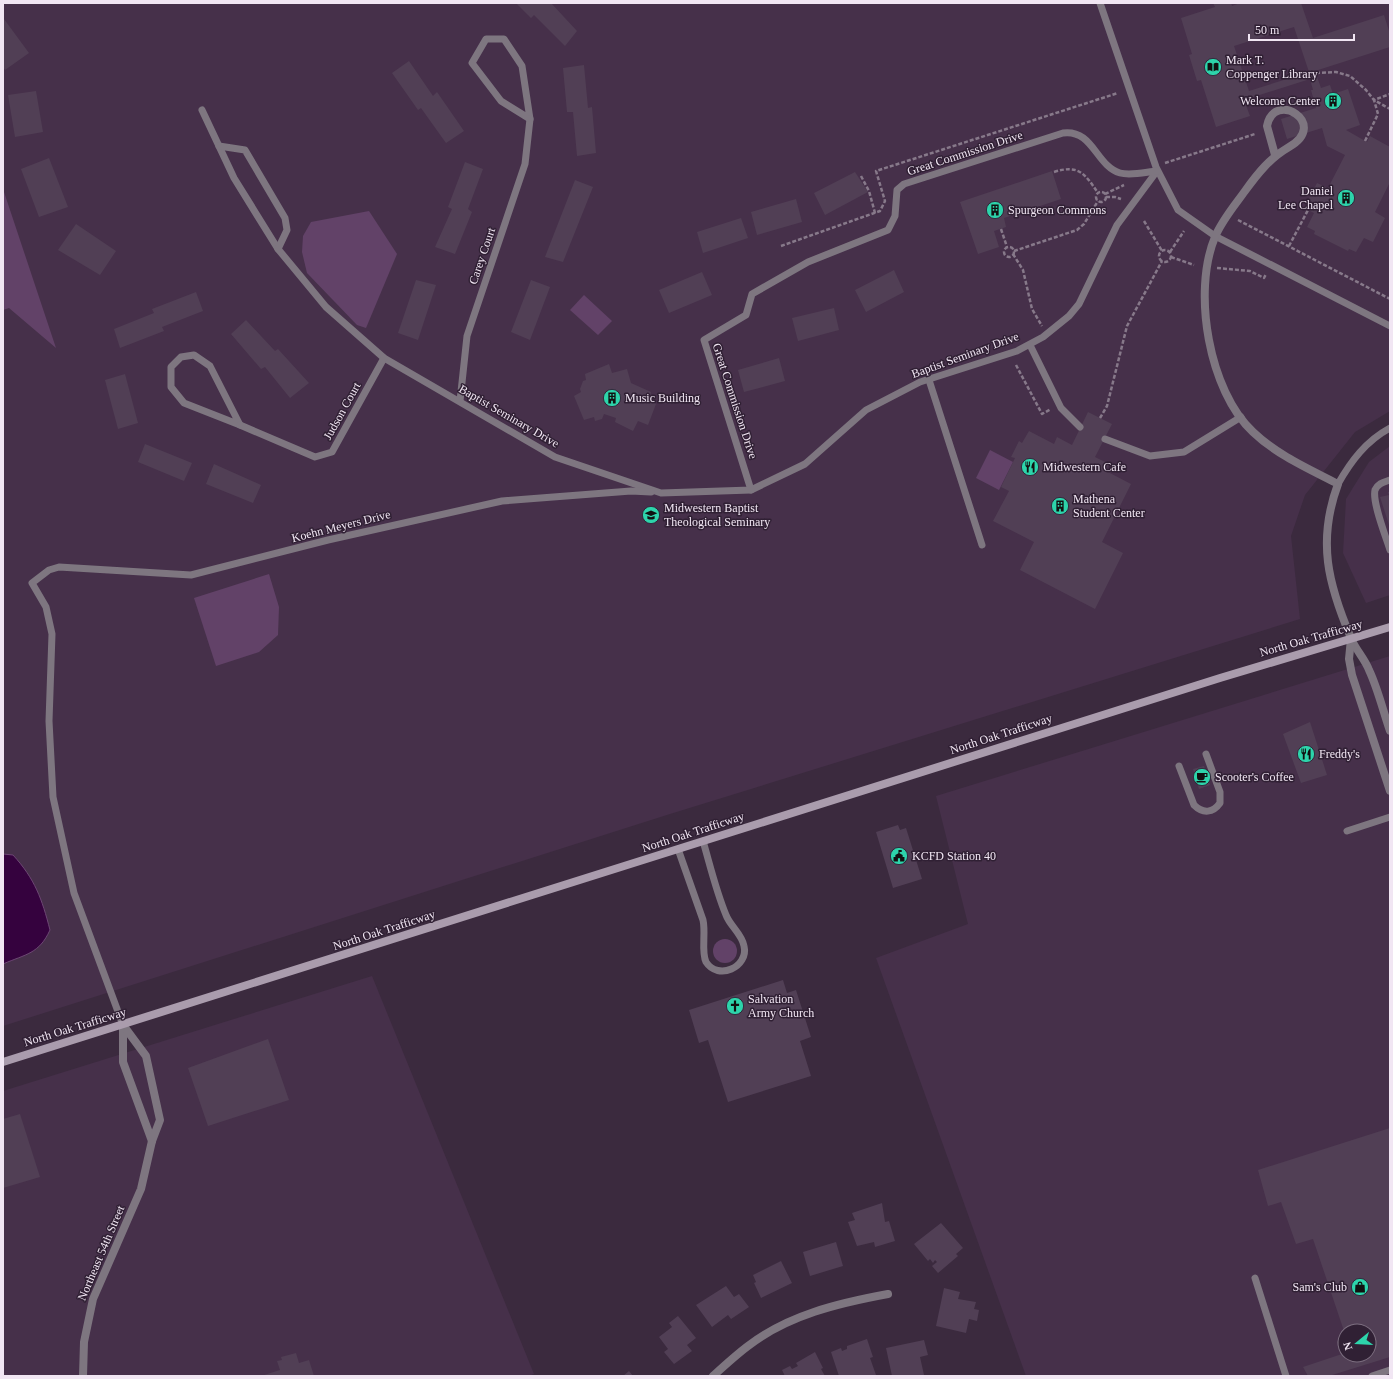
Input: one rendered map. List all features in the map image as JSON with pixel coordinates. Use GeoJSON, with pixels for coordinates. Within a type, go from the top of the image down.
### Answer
{"type":"FeatureCollection","features":[{"type":"Feature","properties":{"kind":"main road","name":"North Oak Trafficway"},"geometry":{"type":"LineString","coordinates":[[3,1062],[1212,680],[1390,627]]}},
{"type":"Feature","properties":{"kind":"street"},"geometry":{"type":"LineString","coordinates":[[1275,155],[1268,132],[1268,122],[1270,117],[1280,110],[1295,112],[1298,114],[1303,124],[1303,134],[1296,142],[1275,155],[1253,180],[1215,236],[1208,260],[1206,283],[1207,335],[1216,370],[1231,404],[1252,432],[1284,456],[1338,484],[1327,523],[1326,549],[1330,579],[1351,639],[1369,669],[1390,731]]}},
{"type":"Feature","properties":{"kind":"street"},"geometry":{"type":"LineString","coordinates":[[1351,639],[1349,659],[1352,675],[1390,791]]}},
{"type":"Feature","properties":{"kind":"street"},"geometry":{"type":"LineString","coordinates":[[123,1025],[123,1062],[152,1141]]}},
{"type":"Feature","properties":{"kind":"street","name":"Northeast 54th Street"},"geometry":{"type":"LineString","coordinates":[[83,1376],[84,1342],[93,1299],[141,1189],[152,1141],[160,1120],[146,1056],[123,1025]]}},
{"type":"Feature","properties":{"kind":"street"},"geometry":{"type":"LineString","coordinates":[[713,1376],[748,1346],[764,1335],[817,1310],[855,1300],[888,1294]]}},
{"type":"Feature","properties":{"kind":"lane"},"geometry":{"type":"LineString","coordinates":[[1100,3],[1157,171],[1178,210],[1215,236],[1390,326]]}},
{"type":"Feature","properties":{"kind":"lane","name":"Carey Court"},"geometry":{"type":"LineString","coordinates":[[460,401],[466,336],[525,164],[530,119],[522,66],[504,39],[486,39],[472,63],[501,101],[530,119]]}},
{"type":"Feature","properties":{"kind":"lane","name":"Baptist Seminary Drive"},"geometry":{"type":"LineString","coordinates":[[202,110],[234,178],[278,249],[326,307],[384,358],[460,401],[555,458],[661,492],[751,490],[805,464],[866,410],[920,382],[1017,351],[1030,345],[1054,328],[1079,304],[1117,225],[1157,171]]}},
{"type":"Feature","properties":{"kind":"lane","name":"Great Commission Drive"},"geometry":{"type":"LineString","coordinates":[[751,490],[704,340],[746,315],[752,294],[818,257],[888,230],[895,216],[898,190],[904,184],[1063,133],[1073,133],[1084,138],[1114,171],[1129,174],[1157,171]]}},
{"type":"Feature","properties":{"kind":"lane"},"geometry":{"type":"LineString","coordinates":[[219,146],[244,150],[285,218],[287,230],[278,249]]}},
{"type":"Feature","properties":{"kind":"lane"},"geometry":{"type":"LineString","coordinates":[[1030,345],[1061,408],[1080,427]]}},
{"type":"Feature","properties":{"kind":"lane","name":"Judson Court"},"geometry":{"type":"LineString","coordinates":[[240,425],[210,366],[194,355],[180,358],[171,367],[171,387],[184,403],[315,457],[332,452],[384,358]]}},
{"type":"Feature","properties":{"kind":"lane"},"geometry":{"type":"LineString","coordinates":[[929,380],[982,545]]}},
{"type":"Feature","properties":{"kind":"lane"},"geometry":{"type":"LineString","coordinates":[[1105,439],[1150,456],[1184,452],[1241,417]]}},
{"type":"Feature","properties":{"kind":"lane"},"geometry":{"type":"LineString","coordinates":[[1338,484],[1357,454],[1370,441],[1390,428]]}},
{"type":"Feature","properties":{"kind":"lane"},"geometry":{"type":"LineString","coordinates":[[1390,480],[1380,484],[1376,490],[1375,499],[1390,550]]}},
{"type":"Feature","properties":{"kind":"lane","name":"Koehn Meyers Drive"},"geometry":{"type":"LineString","coordinates":[[123,1025],[74,893],[53,797],[49,721],[52,634],[46,608],[32,583],[49,570],[59,567],[190,575],[336,538],[502,501],[631,491],[661,492]]}},
{"type":"Feature","properties":{"kind":"lane"},"geometry":{"type":"LineString","coordinates":[[1179,766],[1194,805],[1199,810],[1205,812],[1213,810],[1220,803],[1220,792],[1206,754]]}},
{"type":"Feature","properties":{"kind":"lane"},"geometry":{"type":"LineString","coordinates":[[1346,831],[1390,817]]}},
{"type":"Feature","properties":{"kind":"lane"},"geometry":{"type":"LineString","coordinates":[[678,849],[706,930],[704,953],[705,960],[710,967],[719,971],[727,971],[734,968],[741,962],[744,946],[741,938],[732,927],[725,913],[703,841]]}},
{"type":"Feature","properties":{"kind":"lane"},"geometry":{"type":"LineString","coordinates":[[1255,1278],[1286,1376]]}},
{"type":"Feature","properties":{"kind":"lane"},"geometry":{"type":"LineString","coordinates":[[1372,1376],[1390,1370]]}},
{"type":"Feature","properties":{"kind":"path"},"geometry":{"type":"LineString","coordinates":[[1316,73],[1336,72],[1350,76],[1366,90],[1374,100],[1390,109]]}},
{"type":"Feature","properties":{"kind":"path"},"geometry":{"type":"LineString","coordinates":[[1374,100],[1390,94]]}},
{"type":"Feature","properties":{"kind":"path"},"geometry":{"type":"LineString","coordinates":[[1365,141],[1378,114],[1374,100]]}},
{"type":"Feature","properties":{"kind":"path"},"geometry":{"type":"LineString","coordinates":[[1165,163],[1255,134]]}},
{"type":"Feature","properties":{"kind":"path"},"geometry":{"type":"LineString","coordinates":[[1007,247],[1004,251],[1005,256],[1010,258],[1014,253],[1076,230],[1084,224],[1098,201],[1096,196],[1098,193],[1088,178],[1079,171],[1065,169],[1054,172]]}},
{"type":"Feature","properties":{"kind":"path"},"geometry":{"type":"LineString","coordinates":[[861,176],[869,191],[875,213]]}},
{"type":"Feature","properties":{"kind":"path"},"geometry":{"type":"LineString","coordinates":[[1098,201],[1103,201],[1106,196],[1124,185]]}},
{"type":"Feature","properties":{"kind":"path"},"geometry":{"type":"LineString","coordinates":[[1098,193],[1101,192],[1106,196],[1115,196],[1121,200]]}},
{"type":"Feature","properties":{"kind":"path"},"geometry":{"type":"LineString","coordinates":[[1289,246],[1308,210]]}},
{"type":"Feature","properties":{"kind":"path"},"geometry":{"type":"LineString","coordinates":[[1238,220],[1390,299]]}},
{"type":"Feature","properties":{"kind":"path"},"geometry":{"type":"LineString","coordinates":[[1144,221],[1162,251]]}},
{"type":"Feature","properties":{"kind":"path"},"geometry":{"type":"LineString","coordinates":[[1001,229],[1007,247],[1014,253],[1024,270],[1032,309],[1042,326]]}},
{"type":"Feature","properties":{"kind":"path"},"geometry":{"type":"LineString","coordinates":[[1162,261],[1167,262],[1171,257],[1170,252],[1184,231]]}},
{"type":"Feature","properties":{"kind":"path"},"geometry":{"type":"LineString","coordinates":[[1162,251],[1170,252]]}},
{"type":"Feature","properties":{"kind":"path"},"geometry":{"type":"LineString","coordinates":[[1162,251],[1159,256],[1162,261]]}},
{"type":"Feature","properties":{"kind":"path"},"geometry":{"type":"LineString","coordinates":[[1171,257],[1194,265]]}},
{"type":"Feature","properties":{"kind":"path"},"geometry":{"type":"LineString","coordinates":[[1100,418],[1107,406],[1127,326],[1162,261]]}},
{"type":"Feature","properties":{"kind":"path"},"geometry":{"type":"LineString","coordinates":[[1216,268],[1250,271],[1264,278],[1266,274]]}},
{"type":"Feature","properties":{"kind":"path"},"geometry":{"type":"LineString","coordinates":[[1016,365],[1042,414],[1052,408],[1056,412]]}},
{"type":"Feature","properties":{"kind":"shaded area","name":"Midwestern Baptist Theological Seminary"},"geometry":{"type":"Polygon","coordinates":[[[3,3],[1390,3],[1390,411],[1355,432],[1305,495],[1291,536],[1300,619],[670,814],[3,1026],[3,3]]]}},
{"type":"Feature","properties":{"kind":"shaded area"},"geometry":{"type":"Polygon","coordinates":[[[3,189],[56,348],[9,308],[3,310],[3,189]]]}},
{"type":"Feature","properties":{"kind":"shaded area"},"geometry":{"type":"Polygon","coordinates":[[[369,211],[397,254],[366,328],[357,325],[307,273],[302,252],[303,236],[311,222],[369,211]]]}},
{"type":"Feature","properties":{"kind":"shaded area"},"geometry":{"type":"Polygon","coordinates":[[[584,295],[612,321],[598,335],[570,310],[584,295]]]}},
{"type":"Feature","properties":{"kind":"shaded area"},"geometry":{"type":"Polygon","coordinates":[[[1390,446],[1390,595],[1366,603],[1343,553],[1346,499],[1369,462],[1390,446]]]}},
{"type":"Feature","properties":{"kind":"shaded area"},"geometry":{"type":"Polygon","coordinates":[[[990,450],[1013,462],[999,490],[976,478],[990,450]]]}},
{"type":"Feature","properties":{"kind":"shaded area"},"geometry":{"type":"Polygon","coordinates":[[[269,574],[279,607],[278,635],[259,652],[216,666],[194,598],[269,574]]]}},
{"type":"Feature","properties":{"kind":"shaded area"},"geometry":{"type":"Polygon","coordinates":[[[1390,656],[1390,1376],[1026,1376],[876,958],[968,924],[936,796],[1390,656]]]}},
{"type":"Feature","properties":{"kind":"shaded area"},"geometry":{"type":"Polygon","coordinates":[[[3,854],[13,855],[27,872],[41,899],[50,930],[46,938],[36,949],[3,964],[3,854]]]}},
{"type":"Feature","properties":{"kind":"shaded area"},"geometry":{"type":"Polygon","coordinates":[[[720,939],[730,939],[737,946],[737,956],[730,963],[720,963],[713,956],[713,946],[720,939]]]}},
{"type":"Feature","properties":{"kind":"shaded area"},"geometry":{"type":"Polygon","coordinates":[[[372,976],[534,1374],[529,1376],[3,1376],[3,1091],[372,976]]]}},
{"type":"Feature","properties":{"kind":"building"},"geometry":{"type":"Polygon","coordinates":[[[516,3],[551,3],[577,31],[565,46],[534,15],[531,18],[516,3]]]}},
{"type":"Feature","properties":{"kind":"building"},"geometry":{"type":"Polygon","coordinates":[[[1213,3],[1231,3],[1232,6],[1240,3],[1301,3],[1313,38],[1384,15],[1390,34],[1390,47],[1315,71],[1321,88],[1330,85],[1333,94],[1348,89],[1360,125],[1346,130],[1367,142],[1370,136],[1390,147],[1390,182],[1375,212],[1385,218],[1373,242],[1364,238],[1356,252],[1349,249],[1348,251],[1314,234],[1315,231],[1307,227],[1314,213],[1304,208],[1317,183],[1328,188],[1345,155],[1327,146],[1322,128],[1287,139],[1281,119],[1316,108],[1311,90],[1313,90],[1310,79],[1244,100],[1250,116],[1216,127],[1201,80],[1197,81],[1189,55],[1192,54],[1181,18],[1215,7],[1213,3]],[[1294,27],[1234,46],[1249,91],[1309,72],[1294,27]]]}},
{"type":"Feature","properties":{"kind":"building"},"geometry":{"type":"Polygon","coordinates":[[[4,19],[29,53],[5,70],[3,67],[4,19]]]}},
{"type":"Feature","properties":{"kind":"building"},"geometry":{"type":"Polygon","coordinates":[[[409,61],[433,96],[437,92],[464,131],[446,143],[421,108],[418,110],[392,73],[409,61]]]}},
{"type":"Feature","properties":{"kind":"building"},"geometry":{"type":"Polygon","coordinates":[[[584,65],[588,108],[592,107],[596,153],[577,156],[573,112],[567,112],[563,68],[584,65]]]}},
{"type":"Feature","properties":{"kind":"building"},"geometry":{"type":"Polygon","coordinates":[[[36,91],[43,132],[15,137],[8,95],[36,91]]]}},
{"type":"Feature","properties":{"kind":"building"},"geometry":{"type":"Polygon","coordinates":[[[49,158],[68,207],[39,217],[21,169],[49,158]]]}},
{"type":"Feature","properties":{"kind":"building"},"geometry":{"type":"Polygon","coordinates":[[[465,162],[483,169],[468,209],[472,212],[455,254],[435,247],[452,209],[448,207],[465,162]]]}},
{"type":"Feature","properties":{"kind":"building","name":"Spurgeon Commons"},"geometry":{"type":"Polygon","coordinates":[[[1052,171],[1061,199],[1004,218],[1006,227],[994,231],[999,247],[978,254],[960,202],[1052,171]]]}},
{"type":"Feature","properties":{"kind":"building"},"geometry":{"type":"Polygon","coordinates":[[[855,172],[868,192],[825,215],[814,193],[855,172]]]}},
{"type":"Feature","properties":{"kind":"building"},"geometry":{"type":"Polygon","coordinates":[[[575,180],[593,187],[563,262],[545,257],[575,180]]]}},
{"type":"Feature","properties":{"kind":"building"},"geometry":{"type":"Polygon","coordinates":[[[796,199],[802,222],[757,235],[751,212],[796,199]]]}},
{"type":"Feature","properties":{"kind":"building"},"geometry":{"type":"Polygon","coordinates":[[[741,218],[748,238],[703,253],[697,232],[741,218]]]}},
{"type":"Feature","properties":{"kind":"building"},"geometry":{"type":"Polygon","coordinates":[[[76,224],[116,251],[100,275],[58,250],[76,224]]]}},
{"type":"Feature","properties":{"kind":"building"},"geometry":{"type":"Polygon","coordinates":[[[894,270],[904,292],[866,312],[855,290],[894,270]]]}},
{"type":"Feature","properties":{"kind":"building"},"geometry":{"type":"Polygon","coordinates":[[[702,272],[712,295],[669,313],[659,290],[702,272]]]}},
{"type":"Feature","properties":{"kind":"building"},"geometry":{"type":"Polygon","coordinates":[[[416,280],[436,285],[418,340],[398,333],[416,280]]]}},
{"type":"Feature","properties":{"kind":"building"},"geometry":{"type":"Polygon","coordinates":[[[531,280],[550,287],[530,340],[511,332],[531,280]]]}},
{"type":"Feature","properties":{"kind":"building"},"geometry":{"type":"Polygon","coordinates":[[[196,292],[203,311],[162,327],[164,331],[120,348],[114,329],[154,313],[152,309],[196,292]]]}},
{"type":"Feature","properties":{"kind":"building"},"geometry":{"type":"Polygon","coordinates":[[[834,308],[839,330],[798,341],[792,318],[834,308]]]}},
{"type":"Feature","properties":{"kind":"building"},"geometry":{"type":"Polygon","coordinates":[[[246,320],[275,351],[278,349],[309,383],[290,398],[265,367],[261,369],[231,334],[246,320]]]}},
{"type":"Feature","properties":{"kind":"building"},"geometry":{"type":"Polygon","coordinates":[[[779,358],[785,381],[744,392],[738,370],[779,358]]]}},
{"type":"Feature","properties":{"kind":"building","name":"Music Building"},"geometry":{"type":"Polygon","coordinates":[[[609,364],[612,373],[627,369],[631,383],[651,392],[649,400],[656,404],[648,425],[638,421],[633,431],[615,422],[616,418],[604,414],[602,419],[595,421],[594,417],[584,420],[574,396],[581,392],[580,389],[583,381],[586,380],[585,374],[609,364]]]}},
{"type":"Feature","properties":{"kind":"building"},"geometry":{"type":"Polygon","coordinates":[[[125,374],[138,423],[118,429],[105,380],[125,374]]]}},
{"type":"Feature","properties":{"kind":"building","name":"Mathena Student Center"},"geometry":{"type":"Polygon","coordinates":[[[1088,412],[1112,424],[1095,457],[1109,464],[1106,471],[1131,484],[1102,542],[1123,553],[1095,609],[1020,570],[1034,542],[993,521],[1009,491],[1001,487],[1015,458],[1011,457],[1019,441],[1022,443],[1029,431],[1054,444],[1057,437],[1072,445],[1088,412]]]}},
{"type":"Feature","properties":{"kind":"building"},"geometry":{"type":"Polygon","coordinates":[[[145,444],[192,463],[184,481],[138,462],[145,444]]]}},
{"type":"Feature","properties":{"kind":"building"},"geometry":{"type":"Polygon","coordinates":[[[214,464],[261,485],[253,503],[206,484],[214,464]]]}},
{"type":"Feature","properties":{"kind":"building"},"geometry":{"type":"Polygon","coordinates":[[[1388,492],[1390,492],[1390,528],[1380,497],[1389,495],[1388,492]]]}},
{"type":"Feature","properties":{"kind":"building","name":"Freddy's"},"geometry":{"type":"Polygon","coordinates":[[[1310,722],[1327,775],[1301,783],[1283,734],[1310,722]]]}},
{"type":"Feature","properties":{"kind":"building","name":"Scooter's Coffee"},"geometry":{"type":"Polygon","coordinates":[[[1204,766],[1210,785],[1199,789],[1193,769],[1204,766]]]}},
{"type":"Feature","properties":{"kind":"building","name":"KCFD Station 40"},"geometry":{"type":"Polygon","coordinates":[[[898,825],[900,830],[906,828],[922,879],[893,888],[876,832],[898,825]]]}},
{"type":"Feature","properties":{"kind":"building"},"geometry":{"type":"Polygon","coordinates":[[[783,980],[787,993],[796,990],[811,1037],[800,1041],[811,1076],[728,1102],[708,1040],[699,1043],[689,1010],[783,980]]]}},
{"type":"Feature","properties":{"kind":"building"},"geometry":{"type":"Polygon","coordinates":[[[268,1039],[289,1100],[208,1126],[188,1068],[268,1039]]]}},
{"type":"Feature","properties":{"kind":"building"},"geometry":{"type":"Polygon","coordinates":[[[20,1114],[40,1177],[3,1188],[3,1119],[20,1114]]]}},
{"type":"Feature","properties":{"kind":"building","name":"Sam's Club"},"geometry":{"type":"Polygon","coordinates":[[[1390,1128],[1390,1357],[1377,1361],[1377,1323],[1341,1323],[1313,1239],[1296,1244],[1281,1202],[1268,1206],[1258,1170],[1390,1128]]]}},
{"type":"Feature","properties":{"kind":"building"},"geometry":{"type":"Polygon","coordinates":[[[882,1203],[885,1222],[889,1221],[895,1241],[875,1247],[874,1242],[857,1246],[848,1222],[855,1220],[852,1213],[882,1203]]]}},
{"type":"Feature","properties":{"kind":"building"},"geometry":{"type":"Polygon","coordinates":[[[941,1223],[963,1248],[956,1254],[958,1256],[938,1273],[932,1266],[937,1262],[935,1260],[933,1263],[930,1259],[928,1261],[914,1244],[941,1223]]]}},
{"type":"Feature","properties":{"kind":"building"},"geometry":{"type":"Polygon","coordinates":[[[836,1242],[843,1266],[810,1276],[803,1252],[836,1242]]]}},
{"type":"Feature","properties":{"kind":"building"},"geometry":{"type":"Polygon","coordinates":[[[781,1261],[792,1283],[761,1298],[754,1283],[756,1282],[753,1275],[781,1261]]]}},
{"type":"Feature","properties":{"kind":"building"},"geometry":{"type":"Polygon","coordinates":[[[726,1286],[734,1297],[739,1294],[749,1307],[731,1319],[728,1315],[712,1327],[696,1305],[726,1286]]]}},
{"type":"Feature","properties":{"kind":"building"},"geometry":{"type":"Polygon","coordinates":[[[944,1288],[960,1292],[958,1299],[976,1302],[974,1309],[979,1310],[977,1321],[969,1319],[966,1333],[936,1326],[944,1288]]]}},
{"type":"Feature","properties":{"kind":"building"},"geometry":{"type":"Polygon","coordinates":[[[678,1316],[696,1338],[687,1345],[692,1351],[674,1364],[664,1352],[668,1349],[659,1337],[672,1327],[669,1323],[678,1316]]]}},
{"type":"Feature","properties":{"kind":"building"},"geometry":{"type":"Polygon","coordinates":[[[867,1339],[873,1357],[870,1358],[876,1375],[839,1376],[831,1352],[841,1348],[842,1351],[847,1349],[847,1346],[867,1339]]]}},
{"type":"Feature","properties":{"kind":"building"},"geometry":{"type":"Polygon","coordinates":[[[924,1340],[928,1355],[920,1357],[924,1375],[892,1376],[886,1348],[924,1340]]]}},
{"type":"Feature","properties":{"kind":"building"},"geometry":{"type":"Polygon","coordinates":[[[815,1352],[823,1368],[821,1369],[825,1376],[785,1376],[782,1370],[790,1366],[792,1369],[798,1366],[796,1363],[815,1352]]]}},
{"type":"Feature","properties":{"kind":"building"},"geometry":{"type":"Polygon","coordinates":[[[296,1353],[299,1363],[309,1360],[314,1376],[261,1376],[280,1370],[277,1361],[282,1360],[281,1357],[296,1353]]]}},
{"type":"Feature","properties":{"kind":"building","name":"Sam's Club"},"geometry":{"type":"Polygon","coordinates":[[[1337,1356],[1337,1363],[1371,1363],[1329,1376],[1308,1376],[1303,1367],[1337,1356]]]}},
{"type":"Feature","properties":{"kind":"building"},"geometry":{"type":"Polygon","coordinates":[[[629,1371],[633,1376],[623,1376],[629,1371]]]}},
{"type":"Feature","properties":{"kind":"place","name":"Mark T. Coppenger Library"},"geometry":{"type":"Point","coordinates":[1213,67]}},
{"type":"Feature","properties":{"kind":"place","name":"Welcome Center"},"geometry":{"type":"Point","coordinates":[1333,101]}},
{"type":"Feature","properties":{"kind":"place","name":"Daniel Lee Chapel"},"geometry":{"type":"Point","coordinates":[1346,198]}},
{"type":"Feature","properties":{"kind":"place","name":"Spurgeon Commons"},"geometry":{"type":"Point","coordinates":[995,210]}},
{"type":"Feature","properties":{"kind":"place","name":"Music Building"},"geometry":{"type":"Point","coordinates":[612,398]}},
{"type":"Feature","properties":{"kind":"place","name":"Midwestern Cafe"},"geometry":{"type":"Point","coordinates":[1030,467]}},
{"type":"Feature","properties":{"kind":"place","name":"Mathena Student Center"},"geometry":{"type":"Point","coordinates":[1060,506]}},
{"type":"Feature","properties":{"kind":"place","name":"Midwestern Baptist Theological Seminary"},"geometry":{"type":"Point","coordinates":[651,515]}},
{"type":"Feature","properties":{"kind":"place","name":"Freddy's"},"geometry":{"type":"Point","coordinates":[1306,754]}},
{"type":"Feature","properties":{"kind":"place","name":"Scooter's Coffee"},"geometry":{"type":"Point","coordinates":[1202,777]}},
{"type":"Feature","properties":{"kind":"place","name":"KCFD Station 40"},"geometry":{"type":"Point","coordinates":[899,856]}},
{"type":"Feature","properties":{"kind":"place","name":"Salvation Army Church"},"geometry":{"type":"Point","coordinates":[735,1006]}},
{"type":"Feature","properties":{"kind":"place","name":"Sam's Club"},"geometry":{"type":"Point","coordinates":[1360,1287]}}]}
